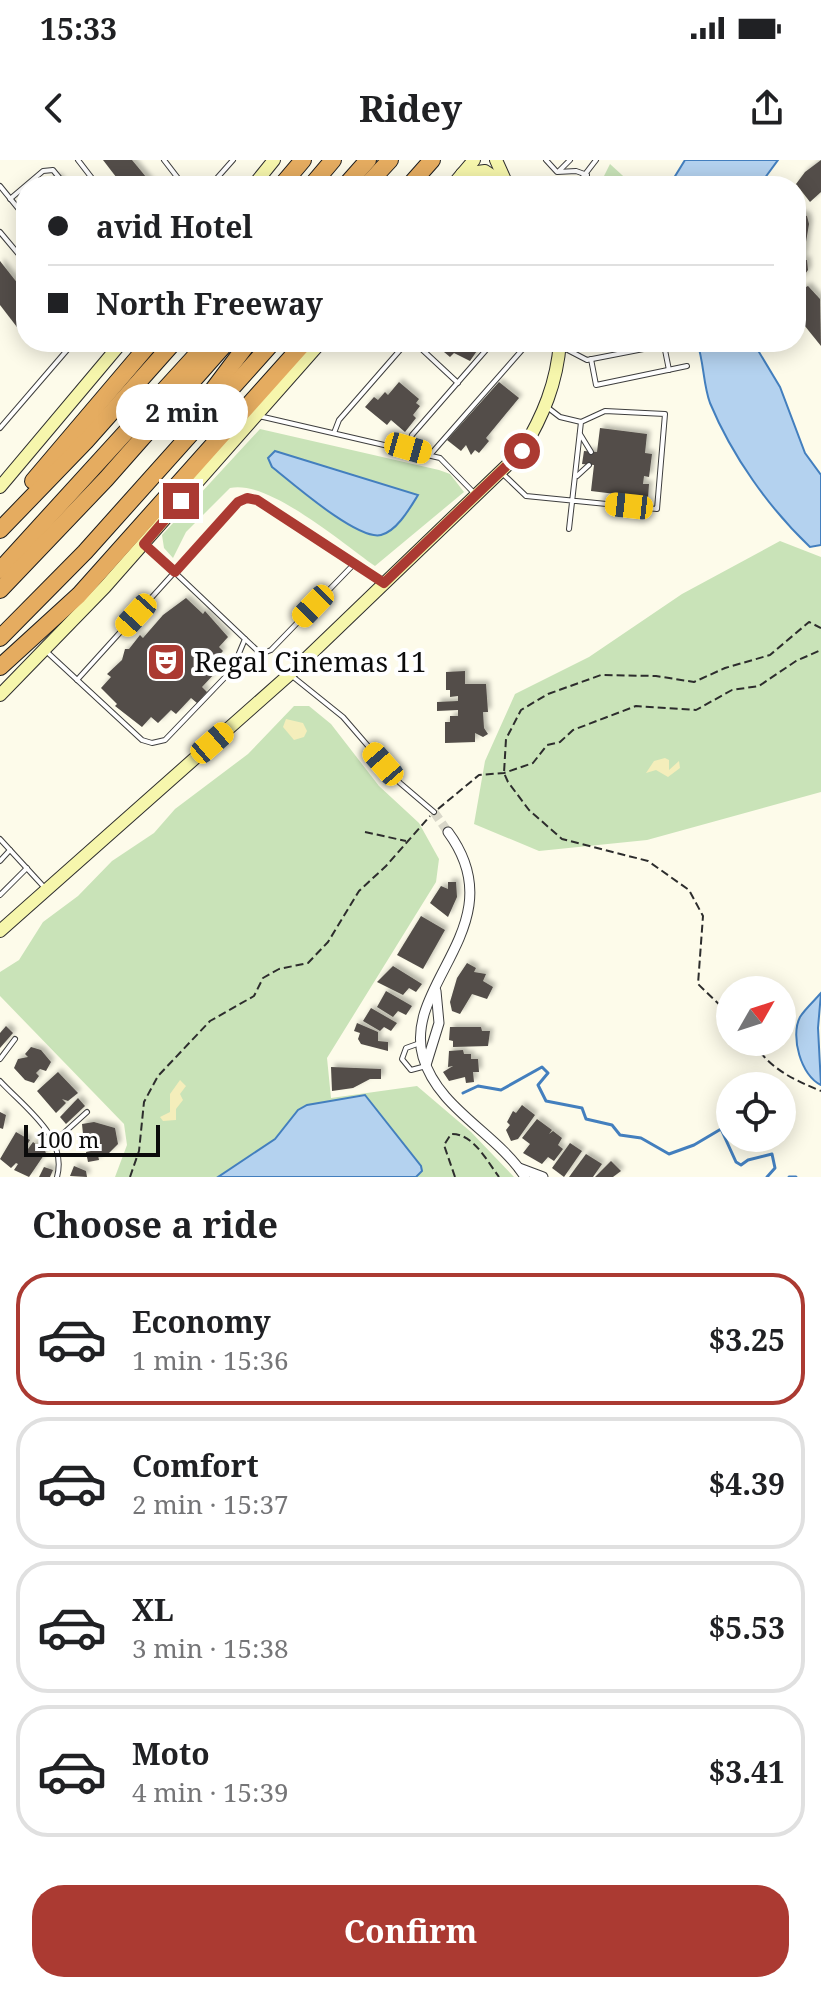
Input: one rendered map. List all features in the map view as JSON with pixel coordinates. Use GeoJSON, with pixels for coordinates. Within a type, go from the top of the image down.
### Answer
{"type":"FeatureCollection","features":[{"type":"Feature","properties":{"kind":"highway"},"geometry":{"type":"LineString","coordinates":[[289,176],[303,160]]}},
{"type":"Feature","properties":{"kind":"highway"},"geometry":{"type":"LineString","coordinates":[[319,176],[333,160]]}},
{"type":"Feature","properties":{"kind":"highway"},"geometry":{"type":"LineString","coordinates":[[354,176],[368,160]]}},
{"type":"Feature","properties":{"kind":"highway"},"geometry":{"type":"LineString","coordinates":[[376,176],[390,160]]}},
{"type":"Feature","properties":{"kind":"highway"},"geometry":{"type":"LineString","coordinates":[[418,176],[432,160]]}},
{"type":"Feature","properties":{"kind":"highway"},"geometry":{"type":"LineString","coordinates":[[0,517],[142,352]]}},
{"type":"Feature","properties":{"kind":"highway"},"geometry":{"type":"LineString","coordinates":[[0,530],[165,352]]}},
{"type":"Feature","properties":{"kind":"highway"},"geometry":{"type":"LineString","coordinates":[[0,570],[199,352]]}},
{"type":"Feature","properties":{"kind":"highway"},"geometry":{"type":"LineString","coordinates":[[0,590],[106,479],[218,352]]}},
{"type":"Feature","properties":{"kind":"highway"},"geometry":{"type":"LineString","coordinates":[[188,440],[200,407],[241,352]]}},
{"type":"Feature","properties":{"kind":"highway"},"geometry":{"type":"LineString","coordinates":[[0,638],[188,440],[264,352]]}},
{"type":"Feature","properties":{"kind":"highway"},"geometry":{"type":"LineString","coordinates":[[0,667],[79,595],[296,352]]}},
{"type":"Feature","properties":{"kind":"street"},"geometry":{"type":"LineString","coordinates":[[261,176],[274,160]]}},
{"type":"Feature","properties":{"kind":"street"},"geometry":{"type":"LineString","coordinates":[[462,174],[474,160]]}},
{"type":"Feature","properties":{"kind":"street"},"geometry":{"type":"LineString","coordinates":[[462,174],[485,171],[493,176]]}},
{"type":"Feature","properties":{"kind":"street"},"geometry":{"type":"LineString","coordinates":[[0,487],[114,352]]}},
{"type":"Feature","properties":{"kind":"street"},"geometry":{"type":"LineString","coordinates":[[0,695],[144,544],[312,352]]}},
{"type":"Feature","properties":{"kind":"street"},"geometry":{"type":"LineString","coordinates":[[0,931],[290,674],[522,451],[546,406],[558,352]]}},
{"type":"Feature","properties":{"kind":"street"},"geometry":{"type":"LineString","coordinates":[[448,832],[462,861],[469,896],[461,939],[422,1015],[420,1043],[426,1065],[442,1094],[525,1177]]}},
{"type":"Feature","properties":{"kind":"street"},"geometry":{"type":"LineString","coordinates":[[426,1065],[439,1023],[436,991]]}},
{"type":"Feature","properties":{"kind":"street"},"geometry":{"type":"LineString","coordinates":[[519,1168],[543,1177]]}},
{"type":"Feature","properties":{"kind":"lane"},"geometry":{"type":"LineString","coordinates":[[78,160],[90,176]]}},
{"type":"Feature","properties":{"kind":"lane"},"geometry":{"type":"LineString","coordinates":[[164,160],[176,176]]}},
{"type":"Feature","properties":{"kind":"lane"},"geometry":{"type":"LineString","coordinates":[[219,176],[233,160]]}},
{"type":"Feature","properties":{"kind":"lane"},"geometry":{"type":"LineString","coordinates":[[546,160],[557,172]]}},
{"type":"Feature","properties":{"kind":"lane"},"geometry":{"type":"LineString","coordinates":[[557,172],[570,160]]}},
{"type":"Feature","properties":{"kind":"lane"},"geometry":{"type":"LineString","coordinates":[[557,172],[576,171],[587,175],[596,160]]}},
{"type":"Feature","properties":{"kind":"lane"},"geometry":{"type":"LineString","coordinates":[[37,176],[43,171],[53,170],[58,176]]}},
{"type":"Feature","properties":{"kind":"lane"},"geometry":{"type":"LineString","coordinates":[[0,186],[16,206]]}},
{"type":"Feature","properties":{"kind":"lane"},"geometry":{"type":"LineString","coordinates":[[10,199],[16,194]]}},
{"type":"Feature","properties":{"kind":"lane"},"geometry":{"type":"LineString","coordinates":[[0,232],[16,251]]}},
{"type":"Feature","properties":{"kind":"lane"},"geometry":{"type":"LineString","coordinates":[[0,428],[65,352]]}},
{"type":"Feature","properties":{"kind":"lane"},"geometry":{"type":"LineString","coordinates":[[334,433],[339,420],[398,352]]}},
{"type":"Feature","properties":{"kind":"lane"},"geometry":{"type":"LineString","coordinates":[[425,352],[458,383]]}},
{"type":"Feature","properties":{"kind":"lane"},"geometry":{"type":"LineString","coordinates":[[408,448],[412,435],[484,352]]}},
{"type":"Feature","properties":{"kind":"lane"},"geometry":{"type":"LineString","coordinates":[[430,455],[520,352]]}},
{"type":"Feature","properties":{"kind":"lane"},"geometry":{"type":"LineString","coordinates":[[572,352],[582,359],[591,359],[625,352]]}},
{"type":"Feature","properties":{"kind":"lane"},"geometry":{"type":"LineString","coordinates":[[665,352],[669,370]]}},
{"type":"Feature","properties":{"kind":"lane"},"geometry":{"type":"LineString","coordinates":[[591,359],[596,385],[687,366]]}},
{"type":"Feature","properties":{"kind":"lane"},"geometry":{"type":"LineString","coordinates":[[500,472],[526,496],[657,509],[665,414],[605,411],[581,422],[560,417],[546,406]]}},
{"type":"Feature","properties":{"kind":"lane"},"geometry":{"type":"LineString","coordinates":[[256,415],[430,455],[449,463],[476,495]]}},
{"type":"Feature","properties":{"kind":"lane"},"geometry":{"type":"LineString","coordinates":[[569,529],[581,422]]}},
{"type":"Feature","properties":{"kind":"lane"},"geometry":{"type":"LineString","coordinates":[[580,434],[591,452]]}},
{"type":"Feature","properties":{"kind":"lane"},"geometry":{"type":"LineString","coordinates":[[575,478],[589,465]]}},
{"type":"Feature","properties":{"kind":"lane"},"geometry":{"type":"LineString","coordinates":[[77,680],[238,502],[247,498],[257,500],[384,583]]}},
{"type":"Feature","properties":{"kind":"lane"},"geometry":{"type":"LineString","coordinates":[[144,544],[261,654],[271,650],[355,562]]}},
{"type":"Feature","properties":{"kind":"lane"},"geometry":{"type":"LineString","coordinates":[[45,650],[142,740],[152,743],[165,740],[232,670],[245,639]]}},
{"type":"Feature","properties":{"kind":"lane"},"geometry":{"type":"LineString","coordinates":[[290,674],[343,717],[400,783],[434,812]]}},
{"type":"Feature","properties":{"kind":"lane"},"geometry":{"type":"LineString","coordinates":[[0,839],[45,888]]}},
{"type":"Feature","properties":{"kind":"lane"},"geometry":{"type":"LineString","coordinates":[[0,861],[10,850]]}},
{"type":"Feature","properties":{"kind":"lane"},"geometry":{"type":"LineString","coordinates":[[0,895],[27,868]]}},
{"type":"Feature","properties":{"kind":"lane"},"geometry":{"type":"LineString","coordinates":[[0,1059],[15,1039]]}},
{"type":"Feature","properties":{"kind":"lane"},"geometry":{"type":"LineString","coordinates":[[420,1043],[406,1048],[402,1059],[411,1070],[426,1065]]}},
{"type":"Feature","properties":{"kind":"lane"},"geometry":{"type":"LineString","coordinates":[[0,1081],[55,1141],[60,1157],[57,1177]]}},
{"type":"Feature","properties":{"kind":"lane"},"geometry":{"type":"LineString","coordinates":[[55,1141],[87,1112]]}},
{"type":"Feature","properties":{"kind":"path"},"geometry":{"type":"LineString","coordinates":[[716,1001],[698,984],[703,916],[689,890],[648,861],[562,839],[529,810],[504,773],[506,739],[521,710],[548,694],[601,675],[656,676],[694,682],[725,668],[770,655],[809,622],[821,628]]}},
{"type":"Feature","properties":{"kind":"path"},"geometry":{"type":"LineString","coordinates":[[130,1177],[139,1151],[144,1102],[158,1076],[210,1021],[254,996],[263,978],[279,969],[308,963],[328,942],[359,891],[434,812],[479,775],[504,773],[533,763],[547,745],[560,742],[573,730],[636,706],[696,710],[732,690],[759,686],[796,661],[821,650]]}},
{"type":"Feature","properties":{"kind":"path"},"geometry":{"type":"LineString","coordinates":[[365,832],[407,842]]}},
{"type":"Feature","properties":{"kind":"path"},"geometry":{"type":"LineString","coordinates":[[762,1056],[789,1078],[821,1091]]}},
{"type":"Feature","properties":{"kind":"path"},"geometry":{"type":"LineString","coordinates":[[455,1177],[444,1145],[451,1134],[458,1134],[474,1143],[499,1177]]}},
{"type":"Feature","properties":{"kind":"green space"},"geometry":{"type":"Polygon","coordinates":[[[610,164],[623,176],[604,176],[610,164]]]}},
{"type":"Feature","properties":{"kind":"green space"},"geometry":{"type":"Polygon","coordinates":[[[260,429],[439,470],[450,474],[464,492],[375,566],[284,503],[246,488],[230,488],[186,532],[173,558],[164,548],[162,535],[260,429]]]}},
{"type":"Feature","properties":{"kind":"green space"},"geometry":{"type":"Polygon","coordinates":[[[780,541],[821,557],[821,792],[647,840],[539,851],[474,824],[485,761],[515,694],[589,657],[682,594],[780,541]]]}},
{"type":"Feature","properties":{"kind":"green space"},"geometry":{"type":"Polygon","coordinates":[[[294,706],[309,706],[331,724],[379,786],[419,823],[439,859],[436,882],[327,1058],[331,1098],[417,1086],[471,1132],[514,1177],[115,1177],[127,1145],[124,1124],[0,996],[0,972],[19,960],[43,922],[78,896],[112,861],[154,833],[175,809],[248,754],[294,706]]]}},
{"type":"Feature","properties":{"kind":"sand"},"geometry":{"type":"Polygon","coordinates":[[[286,719],[303,723],[307,731],[304,737],[294,740],[283,727],[286,719]]]}},
{"type":"Feature","properties":{"kind":"sand"},"geometry":{"type":"Polygon","coordinates":[[[669,760],[669,770],[679,761],[680,768],[668,777],[656,770],[646,773],[654,761],[669,760]]]}},
{"type":"Feature","properties":{"kind":"sand"},"geometry":{"type":"Polygon","coordinates":[[[180,1080],[186,1086],[180,1094],[183,1100],[176,1109],[176,1120],[163,1121],[160,1117],[170,1112],[170,1094],[180,1080]]]}},
{"type":"Feature","properties":{"kind":"water"},"geometry":{"type":"Polygon","coordinates":[[[685,160],[778,160],[766,176],[675,176],[685,160]]]}},
{"type":"Feature","properties":{"kind":"water"},"geometry":{"type":"Polygon","coordinates":[[[700,352],[759,352],[780,387],[805,453],[821,475],[821,545],[810,547],[795,532],[740,462],[710,403],[700,352]]]}},
{"type":"Feature","properties":{"kind":"water"},"geometry":{"type":"Polygon","coordinates":[[[275,451],[418,495],[392,529],[381,535],[370,534],[341,520],[272,467],[268,458],[275,451]]]}},
{"type":"Feature","properties":{"kind":"water"},"geometry":{"type":"Polygon","coordinates":[[[821,993],[818,1028],[821,1085],[803,1065],[797,1044],[797,1025],[821,993]]]}},
{"type":"Feature","properties":{"kind":"water"},"geometry":{"type":"Polygon","coordinates":[[[365,1095],[421,1166],[422,1171],[416,1177],[218,1177],[275,1139],[298,1110],[307,1105],[365,1095]]]}},
{"type":"Feature","properties":{"kind":"building"},"geometry":{"type":"Polygon","coordinates":[[[103,160],[132,160],[145,176],[115,176],[103,160]]]}},
{"type":"Feature","properties":{"kind":"building"},"geometry":{"type":"Polygon","coordinates":[[[821,160],[821,192],[810,202],[806,197],[806,176],[802,176],[821,160]]]}},
{"type":"Feature","properties":{"kind":"building"},"geometry":{"type":"Polygon","coordinates":[[[806,216],[809,224],[806,242],[806,216]]]}},
{"type":"Feature","properties":{"kind":"building"},"geometry":{"type":"Polygon","coordinates":[[[0,261],[16,281],[16,326],[0,305],[0,261]]]}},
{"type":"Feature","properties":{"kind":"building"},"geometry":{"type":"Polygon","coordinates":[[[806,287],[820,299],[821,346],[806,327],[806,287]]]}},
{"type":"Feature","properties":{"kind":"building"},"geometry":{"type":"Polygon","coordinates":[[[444,352],[476,352],[470,361],[454,353],[450,357],[444,352]]]}},
{"type":"Feature","properties":{"kind":"building"},"geometry":{"type":"Polygon","coordinates":[[[399,382],[419,399],[416,403],[420,406],[413,415],[416,418],[405,432],[391,420],[387,425],[365,407],[374,397],[378,400],[385,392],[388,395],[399,382]]]}},
{"type":"Feature","properties":{"kind":"building"},"geometry":{"type":"Polygon","coordinates":[[[499,382],[519,398],[486,438],[489,441],[479,453],[475,450],[471,455],[466,445],[461,451],[447,440],[499,382]]]}},
{"type":"Feature","properties":{"kind":"building"},"geometry":{"type":"Polygon","coordinates":[[[600,428],[647,434],[645,453],[652,454],[649,477],[644,476],[643,484],[649,484],[648,498],[591,491],[594,465],[582,464],[584,451],[597,452],[600,428]]]}},
{"type":"Feature","properties":{"kind":"building","name":"Regal Cinemas 11"},"geometry":{"type":"Polygon","coordinates":[[[186,598],[203,614],[205,611],[228,637],[219,647],[223,651],[209,666],[216,672],[202,687],[207,692],[197,703],[191,698],[176,714],[171,710],[158,723],[151,717],[142,727],[115,706],[117,704],[101,688],[111,677],[107,674],[122,660],[125,649],[129,649],[140,635],[143,638],[163,615],[186,598]]]}},
{"type":"Feature","properties":{"kind":"building"},"geometry":{"type":"Polygon","coordinates":[[[465,671],[465,684],[486,684],[488,712],[483,712],[484,728],[488,734],[483,737],[475,733],[475,742],[445,743],[445,722],[450,722],[450,716],[458,716],[458,710],[437,711],[437,702],[458,701],[458,696],[450,697],[450,690],[446,690],[446,672],[465,671]]]}},
{"type":"Feature","properties":{"kind":"building"},"geometry":{"type":"Polygon","coordinates":[[[448,882],[456,882],[457,897],[448,917],[430,903],[441,886],[448,889],[448,882]]]}},
{"type":"Feature","properties":{"kind":"building"},"geometry":{"type":"Polygon","coordinates":[[[421,916],[445,930],[423,969],[397,955],[421,916]]]}},
{"type":"Feature","properties":{"kind":"building"},"geometry":{"type":"Polygon","coordinates":[[[467,963],[476,968],[474,972],[486,974],[483,981],[493,987],[487,999],[472,994],[460,1014],[452,1011],[450,1002],[457,978],[467,963]]]}},
{"type":"Feature","properties":{"kind":"building"},"geometry":{"type":"Polygon","coordinates":[[[393,966],[422,984],[416,992],[409,988],[403,995],[377,982],[393,966]]]}},
{"type":"Feature","properties":{"kind":"building"},"geometry":{"type":"Polygon","coordinates":[[[386,991],[412,1006],[406,1015],[398,1011],[393,1017],[377,1007],[386,991]]]}},
{"type":"Feature","properties":{"kind":"building"},"geometry":{"type":"Polygon","coordinates":[[[371,1008],[397,1023],[391,1031],[384,1027],[380,1031],[363,1021],[371,1008]]]}},
{"type":"Feature","properties":{"kind":"building"},"geometry":{"type":"Polygon","coordinates":[[[357,1023],[378,1032],[378,1041],[388,1042],[388,1051],[361,1044],[358,1039],[360,1033],[354,1031],[357,1023]]]}},
{"type":"Feature","properties":{"kind":"building"},"geometry":{"type":"Polygon","coordinates":[[[6,1026],[13,1033],[0,1048],[0,1033],[6,1026]]]}},
{"type":"Feature","properties":{"kind":"building"},"geometry":{"type":"Polygon","coordinates":[[[450,1027],[481,1027],[482,1031],[490,1031],[488,1046],[453,1047],[453,1041],[449,1040],[450,1027]]]}},
{"type":"Feature","properties":{"kind":"building"},"geometry":{"type":"Polygon","coordinates":[[[31,1047],[41,1050],[51,1062],[46,1071],[40,1069],[36,1073],[39,1076],[34,1083],[25,1080],[14,1068],[18,1059],[28,1057],[25,1054],[31,1047]]]}},
{"type":"Feature","properties":{"kind":"building"},"geometry":{"type":"Polygon","coordinates":[[[463,1050],[464,1054],[471,1054],[471,1059],[478,1059],[479,1072],[473,1072],[474,1082],[466,1083],[465,1077],[449,1081],[443,1072],[453,1066],[448,1067],[449,1051],[463,1050]]]}},
{"type":"Feature","properties":{"kind":"building"},"geometry":{"type":"Polygon","coordinates":[[[331,1067],[381,1069],[381,1079],[370,1079],[353,1088],[332,1091],[331,1067]]]}},
{"type":"Feature","properties":{"kind":"building"},"geometry":{"type":"Polygon","coordinates":[[[58,1072],[78,1093],[68,1101],[62,1099],[66,1103],[56,1113],[37,1091],[58,1072]]]}},
{"type":"Feature","properties":{"kind":"building"},"geometry":{"type":"Polygon","coordinates":[[[78,1098],[85,1106],[66,1124],[60,1117],[78,1098]]]}},
{"type":"Feature","properties":{"kind":"building"},"geometry":{"type":"Polygon","coordinates":[[[522,1105],[535,1115],[518,1139],[511,1141],[506,1130],[510,1125],[507,1122],[513,1111],[516,1113],[522,1105]]]}},
{"type":"Feature","properties":{"kind":"building"},"geometry":{"type":"Polygon","coordinates":[[[0,1112],[6,1115],[3,1129],[0,1128],[0,1112]]]}},
{"type":"Feature","properties":{"kind":"building"},"geometry":{"type":"Polygon","coordinates":[[[537,1119],[552,1130],[549,1134],[553,1131],[562,1138],[558,1145],[563,1149],[554,1161],[548,1157],[542,1164],[523,1153],[530,1144],[522,1138],[537,1119]]]}},
{"type":"Feature","properties":{"kind":"building"},"geometry":{"type":"Polygon","coordinates":[[[94,1122],[115,1128],[118,1144],[109,1153],[98,1155],[99,1160],[88,1162],[86,1152],[91,1151],[85,1138],[90,1137],[89,1133],[83,1134],[82,1124],[94,1122]]]}},
{"type":"Feature","properties":{"kind":"building"},"geometry":{"type":"Polygon","coordinates":[[[16,1132],[30,1140],[28,1149],[33,1142],[46,1152],[29,1177],[14,1170],[18,1164],[11,1168],[0,1159],[16,1132]]]}},
{"type":"Feature","properties":{"kind":"building"},"geometry":{"type":"Polygon","coordinates":[[[570,1143],[582,1151],[564,1177],[552,1168],[570,1143]]]}},
{"type":"Feature","properties":{"kind":"building"},"geometry":{"type":"Polygon","coordinates":[[[586,1154],[602,1164],[593,1177],[569,1177],[586,1154]]]}},
{"type":"Feature","properties":{"kind":"building"},"geometry":{"type":"Polygon","coordinates":[[[611,1161],[621,1171],[613,1177],[595,1177],[611,1161]]]}},
{"type":"Feature","properties":{"kind":"building"},"geometry":{"type":"Polygon","coordinates":[[[74,1166],[86,1171],[87,1177],[70,1176],[74,1166]]]}},
{"type":"Feature","properties":{"kind":"building"},"geometry":{"type":"Polygon","coordinates":[[[44,1167],[53,1170],[50,1177],[39,1177],[44,1167]]]}},
{"type":"Feature","properties":{"kind":"waterway"},"geometry":{"type":"LineString","coordinates":[[463,1093],[478,1086],[501,1090],[542,1067],[548,1073],[538,1085],[546,1101],[582,1108],[586,1119],[612,1125],[620,1135],[641,1138],[669,1154],[694,1145],[721,1129],[736,1162],[741,1165],[772,1154],[775,1168],[767,1177]]}},
{"type":"Feature","properties":{"kind":"waterway"},"geometry":{"type":"LineString","coordinates":[[789,1177],[796,1177]]}},
{"type":"Feature","properties":{"kind":"tunnel"},"geometry":{"type":"LineString","coordinates":[[434,812],[448,832]]}},
{"type":"Feature","properties":{"kind":"place","name":"Regal Cinemas 11"},"geometry":{"type":"Point","coordinates":[166,662]}},
{"type":"Feature","properties":{"kind":"route"},"geometry":{"type":"LineString","coordinates":[[181,501],[144,544],[175,572],[238,502],[247,498],[257,500],[384,583],[522,451]]}}]}
